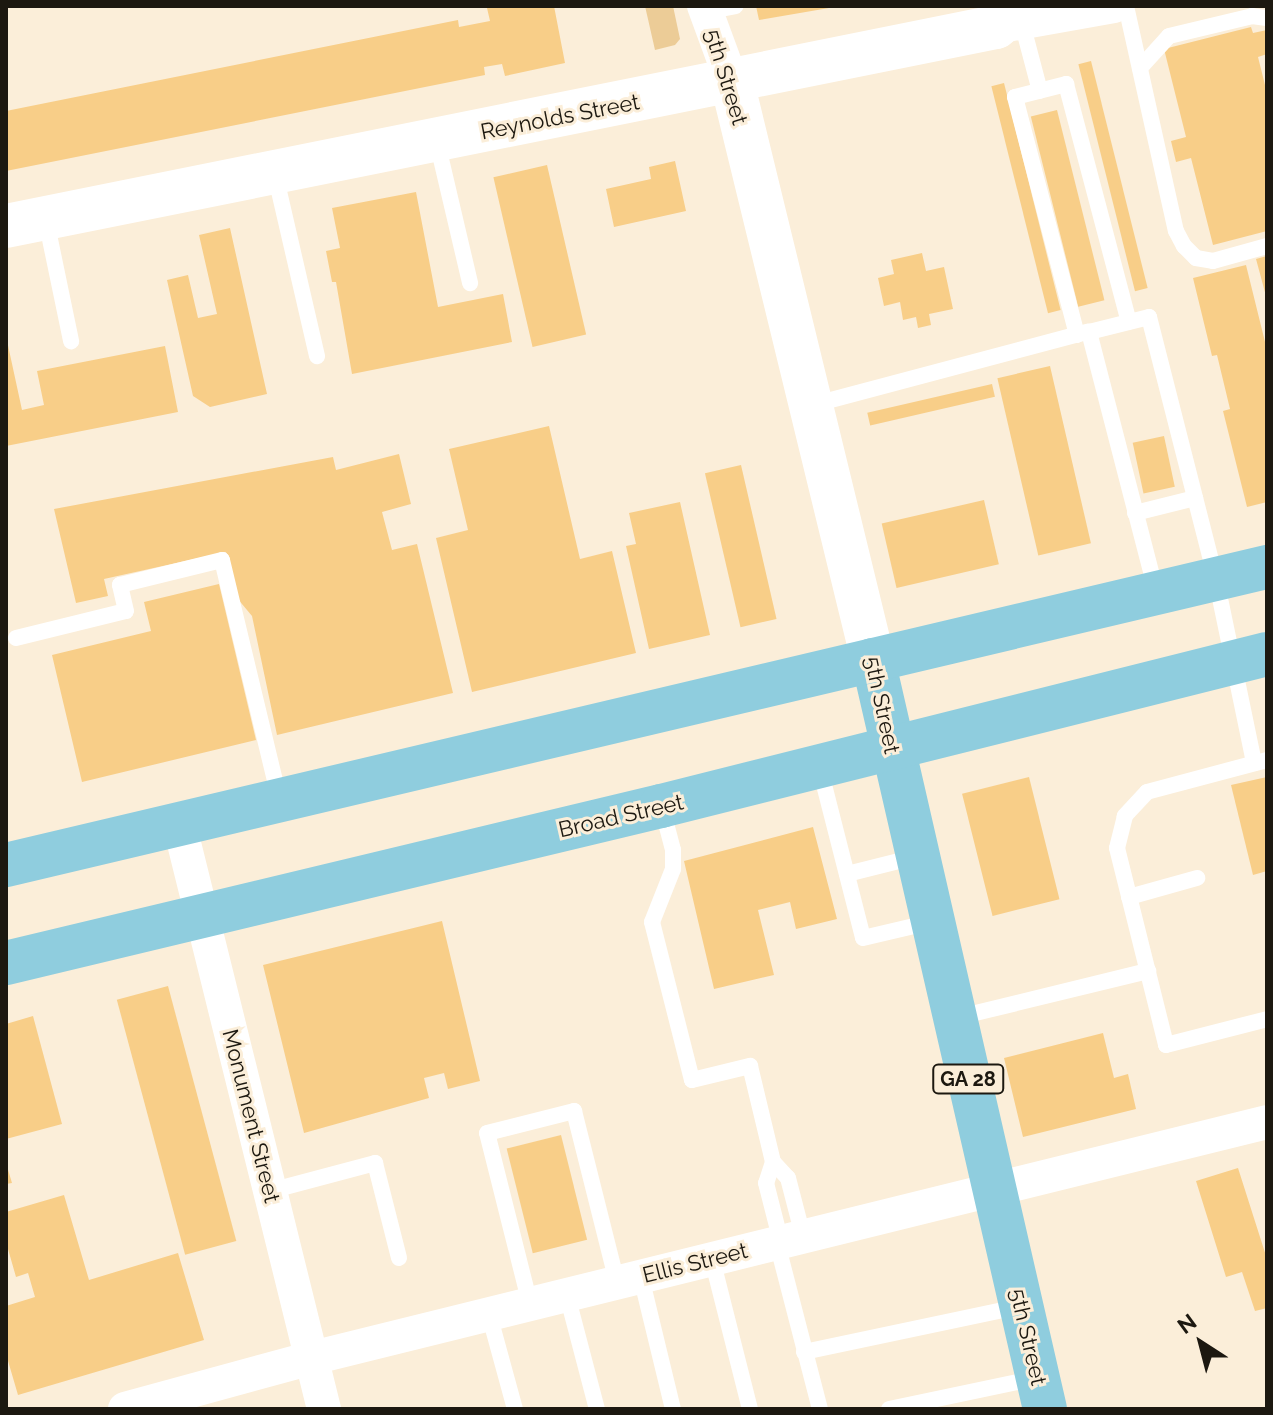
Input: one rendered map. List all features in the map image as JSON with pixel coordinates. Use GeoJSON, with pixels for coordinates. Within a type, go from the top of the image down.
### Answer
{"type":"FeatureCollection","features":[{"type":"Feature","properties":{"kind":"main road","name":"Reynolds Street"},"geometry":{"type":"LineString","coordinates":[[26,222],[732,82],[1013,19]]}},
{"type":"Feature","properties":{"kind":"main road","name":"5th Street"},"geometry":{"type":"LineString","coordinates":[[732,82],[873,660],[1041,1393]]}},
{"type":"Feature","properties":{"kind":"main road"},"geometry":{"type":"LineString","coordinates":[[6,865],[279,798],[1267,567]]}},
{"type":"Feature","properties":{"kind":"main road","name":"Broad Street"},"geometry":{"type":"LineString","coordinates":[[6,963],[661,806],[1251,658]]}},
{"type":"Feature","properties":{"kind":"street","name":"Reynolds Street"},"geometry":{"type":"LineString","coordinates":[[1013,19],[1114,6]]}},
{"type":"Feature","properties":{"kind":"street","name":"5th Street"},"geometry":{"type":"LineString","coordinates":[[715,8],[732,82]]}},
{"type":"Feature","properties":{"kind":"street","name":"Monument Street"},"geometry":{"type":"LineString","coordinates":[[179,823],[324,1409]]}},
{"type":"Feature","properties":{"kind":"street","name":"Ellis Street"},"geometry":{"type":"LineString","coordinates":[[125,1409],[312,1358],[1267,1122]]}},
{"type":"Feature","properties":{"kind":"lane"},"geometry":{"type":"LineString","coordinates":[[1126,6],[1176,231],[1184,246],[1196,258],[1213,261],[1267,246]]}},
{"type":"Feature","properties":{"kind":"lane"},"geometry":{"type":"LineString","coordinates":[[1140,68],[1169,36],[1252,16],[1267,18]]}},
{"type":"Feature","properties":{"kind":"lane"},"geometry":{"type":"LineString","coordinates":[[1013,19],[1040,91]]}},
{"type":"Feature","properties":{"kind":"lane"},"geometry":{"type":"LineString","coordinates":[[1129,322],[1066,84],[1015,97],[1156,593]]}},
{"type":"Feature","properties":{"kind":"lane"},"geometry":{"type":"LineString","coordinates":[[437,142],[470,283]]}},
{"type":"Feature","properties":{"kind":"lane"},"geometry":{"type":"LineString","coordinates":[[275,172],[317,356]]}},
{"type":"Feature","properties":{"kind":"lane"},"geometry":{"type":"LineString","coordinates":[[26,222],[71,341]]}},
{"type":"Feature","properties":{"kind":"lane"},"geometry":{"type":"LineString","coordinates":[[811,405],[1149,317],[1216,579],[1251,658],[1261,762],[1147,792],[1125,816],[1117,848],[1166,1045],[1267,1019]]}},
{"type":"Feature","properties":{"kind":"lane"},"geometry":{"type":"LineString","coordinates":[[1135,513],[1195,498]]}},
{"type":"Feature","properties":{"kind":"lane"},"geometry":{"type":"LineString","coordinates":[[16,638],[126,611],[120,585],[222,560],[279,798]]}},
{"type":"Feature","properties":{"kind":"lane"},"geometry":{"type":"LineString","coordinates":[[820,767],[863,938],[931,922]]}},
{"type":"Feature","properties":{"kind":"lane"},"geometry":{"type":"LineString","coordinates":[[661,806],[673,850],[673,869],[652,922],[692,1080],[750,1066],[773,1162],[788,1178],[787,1240],[804,1352],[820,1409]]}},
{"type":"Feature","properties":{"kind":"lane"},"geometry":{"type":"LineString","coordinates":[[847,874],[916,857]]}},
{"type":"Feature","properties":{"kind":"lane"},"geometry":{"type":"LineString","coordinates":[[1129,897],[1197,878]]}},
{"type":"Feature","properties":{"kind":"lane"},"geometry":{"type":"LineString","coordinates":[[954,1018],[1148,971]]}},
{"type":"Feature","properties":{"kind":"lane"},"geometry":{"type":"LineString","coordinates":[[530,1304],[487,1133],[574,1111],[673,1409]]}},
{"type":"Feature","properties":{"kind":"lane"},"geometry":{"type":"LineString","coordinates":[[270,1191],[375,1163],[399,1258]]}},
{"type":"Feature","properties":{"kind":"lane"},"geometry":{"type":"LineString","coordinates":[[712,1259],[750,1409]]}},
{"type":"Feature","properties":{"kind":"lane"},"geometry":{"type":"LineString","coordinates":[[567,1295],[597,1409]]}},
{"type":"Feature","properties":{"kind":"lane"},"geometry":{"type":"LineString","coordinates":[[804,1352],[1021,1306]]}},
{"type":"Feature","properties":{"kind":"lane"},"geometry":{"type":"LineString","coordinates":[[489,1314],[515,1409]]}},
{"type":"Feature","properties":{"kind":"lane"},"geometry":{"type":"LineString","coordinates":[[889,1409],[1041,1393]]}},
{"type":"Feature","properties":{"kind":"shaded area"},"geometry":{"type":"Polygon","coordinates":[[[645,6],[673,6],[680,39],[675,45],[655,50],[645,6]]]}},
{"type":"Feature","properties":{"kind":"building"},"geometry":{"type":"Polygon","coordinates":[[[554,6],[565,63],[505,76],[502,64],[484,67],[485,75],[6,171],[6,111],[458,20],[459,27],[490,21],[487,8],[554,6]]]}},
{"type":"Feature","properties":{"kind":"building"},"geometry":{"type":"Polygon","coordinates":[[[756,6],[828,6],[829,8],[759,20],[756,6]]]}},
{"type":"Feature","properties":{"kind":"building"},"geometry":{"type":"Polygon","coordinates":[[[1251,27],[1253,33],[1267,30],[1267,54],[1258,57],[1267,93],[1267,231],[1213,245],[1191,158],[1176,162],[1171,141],[1186,137],[1164,49],[1251,27]]]}},
{"type":"Feature","properties":{"kind":"building"},"geometry":{"type":"Polygon","coordinates":[[[1091,61],[1148,288],[1135,291],[1078,64],[1091,61]]]}},
{"type":"Feature","properties":{"kind":"building"},"geometry":{"type":"Polygon","coordinates":[[[1004,83],[1061,310],[1048,313],[991,86],[1004,83]]]}},
{"type":"Feature","properties":{"kind":"building"},"geometry":{"type":"Polygon","coordinates":[[[1057,110],[1104,300],[1078,307],[1031,117],[1057,110]]]}},
{"type":"Feature","properties":{"kind":"building"},"geometry":{"type":"Polygon","coordinates":[[[675,161],[686,211],[614,227],[606,189],[651,179],[649,167],[675,161]]]}},
{"type":"Feature","properties":{"kind":"building"},"geometry":{"type":"Polygon","coordinates":[[[547,165],[586,335],[533,347],[493,177],[547,165]]]}},
{"type":"Feature","properties":{"kind":"building"},"geometry":{"type":"Polygon","coordinates":[[[416,192],[438,307],[503,294],[512,342],[352,374],[336,282],[332,282],[326,251],[340,248],[332,208],[416,192]]]}},
{"type":"Feature","properties":{"kind":"building"},"geometry":{"type":"Polygon","coordinates":[[[230,228],[267,394],[210,407],[193,396],[167,280],[188,275],[198,318],[217,314],[199,235],[230,228]]]}},
{"type":"Feature","properties":{"kind":"building"},"geometry":{"type":"Polygon","coordinates":[[[922,253],[926,271],[944,267],[953,309],[929,314],[931,325],[918,328],[916,317],[903,320],[900,302],[884,306],[878,278],[894,274],[891,260],[922,253]]]}},
{"type":"Feature","properties":{"kind":"building"},"geometry":{"type":"Polygon","coordinates":[[[1267,256],[1267,295],[1266,296],[1256,259],[1267,256]]]}},
{"type":"Feature","properties":{"kind":"building"},"geometry":{"type":"Polygon","coordinates":[[[1246,265],[1267,350],[1267,502],[1247,507],[1223,411],[1230,409],[1217,355],[1212,356],[1193,278],[1246,265]]]}},
{"type":"Feature","properties":{"kind":"building"},"geometry":{"type":"Polygon","coordinates":[[[6,336],[22,410],[44,405],[37,371],[165,346],[178,412],[6,446],[6,336]]]}},
{"type":"Feature","properties":{"kind":"building"},"geometry":{"type":"Polygon","coordinates":[[[1050,366],[1091,543],[1038,555],[997,378],[1050,366]]]}},
{"type":"Feature","properties":{"kind":"building"},"geometry":{"type":"Polygon","coordinates":[[[992,384],[995,397],[870,425],[867,413],[992,384]]]}},
{"type":"Feature","properties":{"kind":"building"},"geometry":{"type":"Polygon","coordinates":[[[549,426],[580,559],[612,551],[636,653],[472,692],[436,538],[468,530],[449,449],[549,426]]]}},
{"type":"Feature","properties":{"kind":"building"},"geometry":{"type":"Polygon","coordinates":[[[1164,436],[1175,487],[1144,494],[1133,443],[1164,436]]]}},
{"type":"Feature","properties":{"kind":"building"},"geometry":{"type":"Polygon","coordinates":[[[399,454],[411,504],[382,512],[392,550],[417,544],[453,693],[277,735],[252,616],[237,598],[226,552],[104,579],[108,596],[76,603],[54,509],[333,457],[336,470],[399,454]]]}},
{"type":"Feature","properties":{"kind":"building"},"geometry":{"type":"Polygon","coordinates":[[[741,465],[777,619],[740,627],[705,473],[741,465]]]}},
{"type":"Feature","properties":{"kind":"building"},"geometry":{"type":"Polygon","coordinates":[[[984,500],[999,564],[897,588],[882,524],[984,500]]]}},
{"type":"Feature","properties":{"kind":"building"},"geometry":{"type":"Polygon","coordinates":[[[680,502],[710,635],[649,649],[626,546],[636,544],[629,513],[680,502]]]}},
{"type":"Feature","properties":{"kind":"building"},"geometry":{"type":"Polygon","coordinates":[[[219,584],[256,740],[82,782],[52,655],[151,631],[144,602],[219,584]]]}},
{"type":"Feature","properties":{"kind":"building"},"geometry":{"type":"Polygon","coordinates":[[[1029,777],[1059,899],[993,916],[962,794],[1029,777]]]}},
{"type":"Feature","properties":{"kind":"building"},"geometry":{"type":"Polygon","coordinates":[[[1267,777],[1267,871],[1253,875],[1231,785],[1267,777]]]}},
{"type":"Feature","properties":{"kind":"building"},"geometry":{"type":"Polygon","coordinates":[[[813,827],[837,919],[796,929],[790,902],[758,910],[774,975],[714,989],[684,861],[813,827]]]}},
{"type":"Feature","properties":{"kind":"building"},"geometry":{"type":"Polygon","coordinates":[[[442,921],[480,1081],[448,1089],[444,1073],[424,1078],[429,1098],[304,1133],[263,965],[442,921]]]}},
{"type":"Feature","properties":{"kind":"building"},"geometry":{"type":"Polygon","coordinates":[[[168,986],[236,1241],[185,1255],[117,1000],[168,986]]]}},
{"type":"Feature","properties":{"kind":"building"},"geometry":{"type":"Polygon","coordinates":[[[33,1016],[62,1124],[6,1139],[6,1024],[33,1016]]]}},
{"type":"Feature","properties":{"kind":"building"},"geometry":{"type":"Polygon","coordinates":[[[1103,1033],[1114,1078],[1128,1074],[1136,1109],[1023,1137],[1004,1058],[1103,1033]]]}},
{"type":"Feature","properties":{"kind":"building"},"geometry":{"type":"Polygon","coordinates":[[[561,1135],[587,1240],[533,1253],[507,1149],[561,1135]]]}},
{"type":"Feature","properties":{"kind":"building"},"geometry":{"type":"Polygon","coordinates":[[[6,1163],[12,1183],[6,1184],[6,1163]]]}},
{"type":"Feature","properties":{"kind":"building"},"geometry":{"type":"Polygon","coordinates":[[[1238,1168],[1267,1259],[1267,1308],[1255,1311],[1242,1272],[1226,1277],[1196,1181],[1238,1168]]]}},
{"type":"Feature","properties":{"kind":"building"},"geometry":{"type":"Polygon","coordinates":[[[64,1195],[89,1280],[178,1253],[204,1340],[18,1395],[6,1354],[6,1306],[35,1297],[28,1273],[16,1277],[6,1242],[6,1212],[64,1195]]]}}]}
